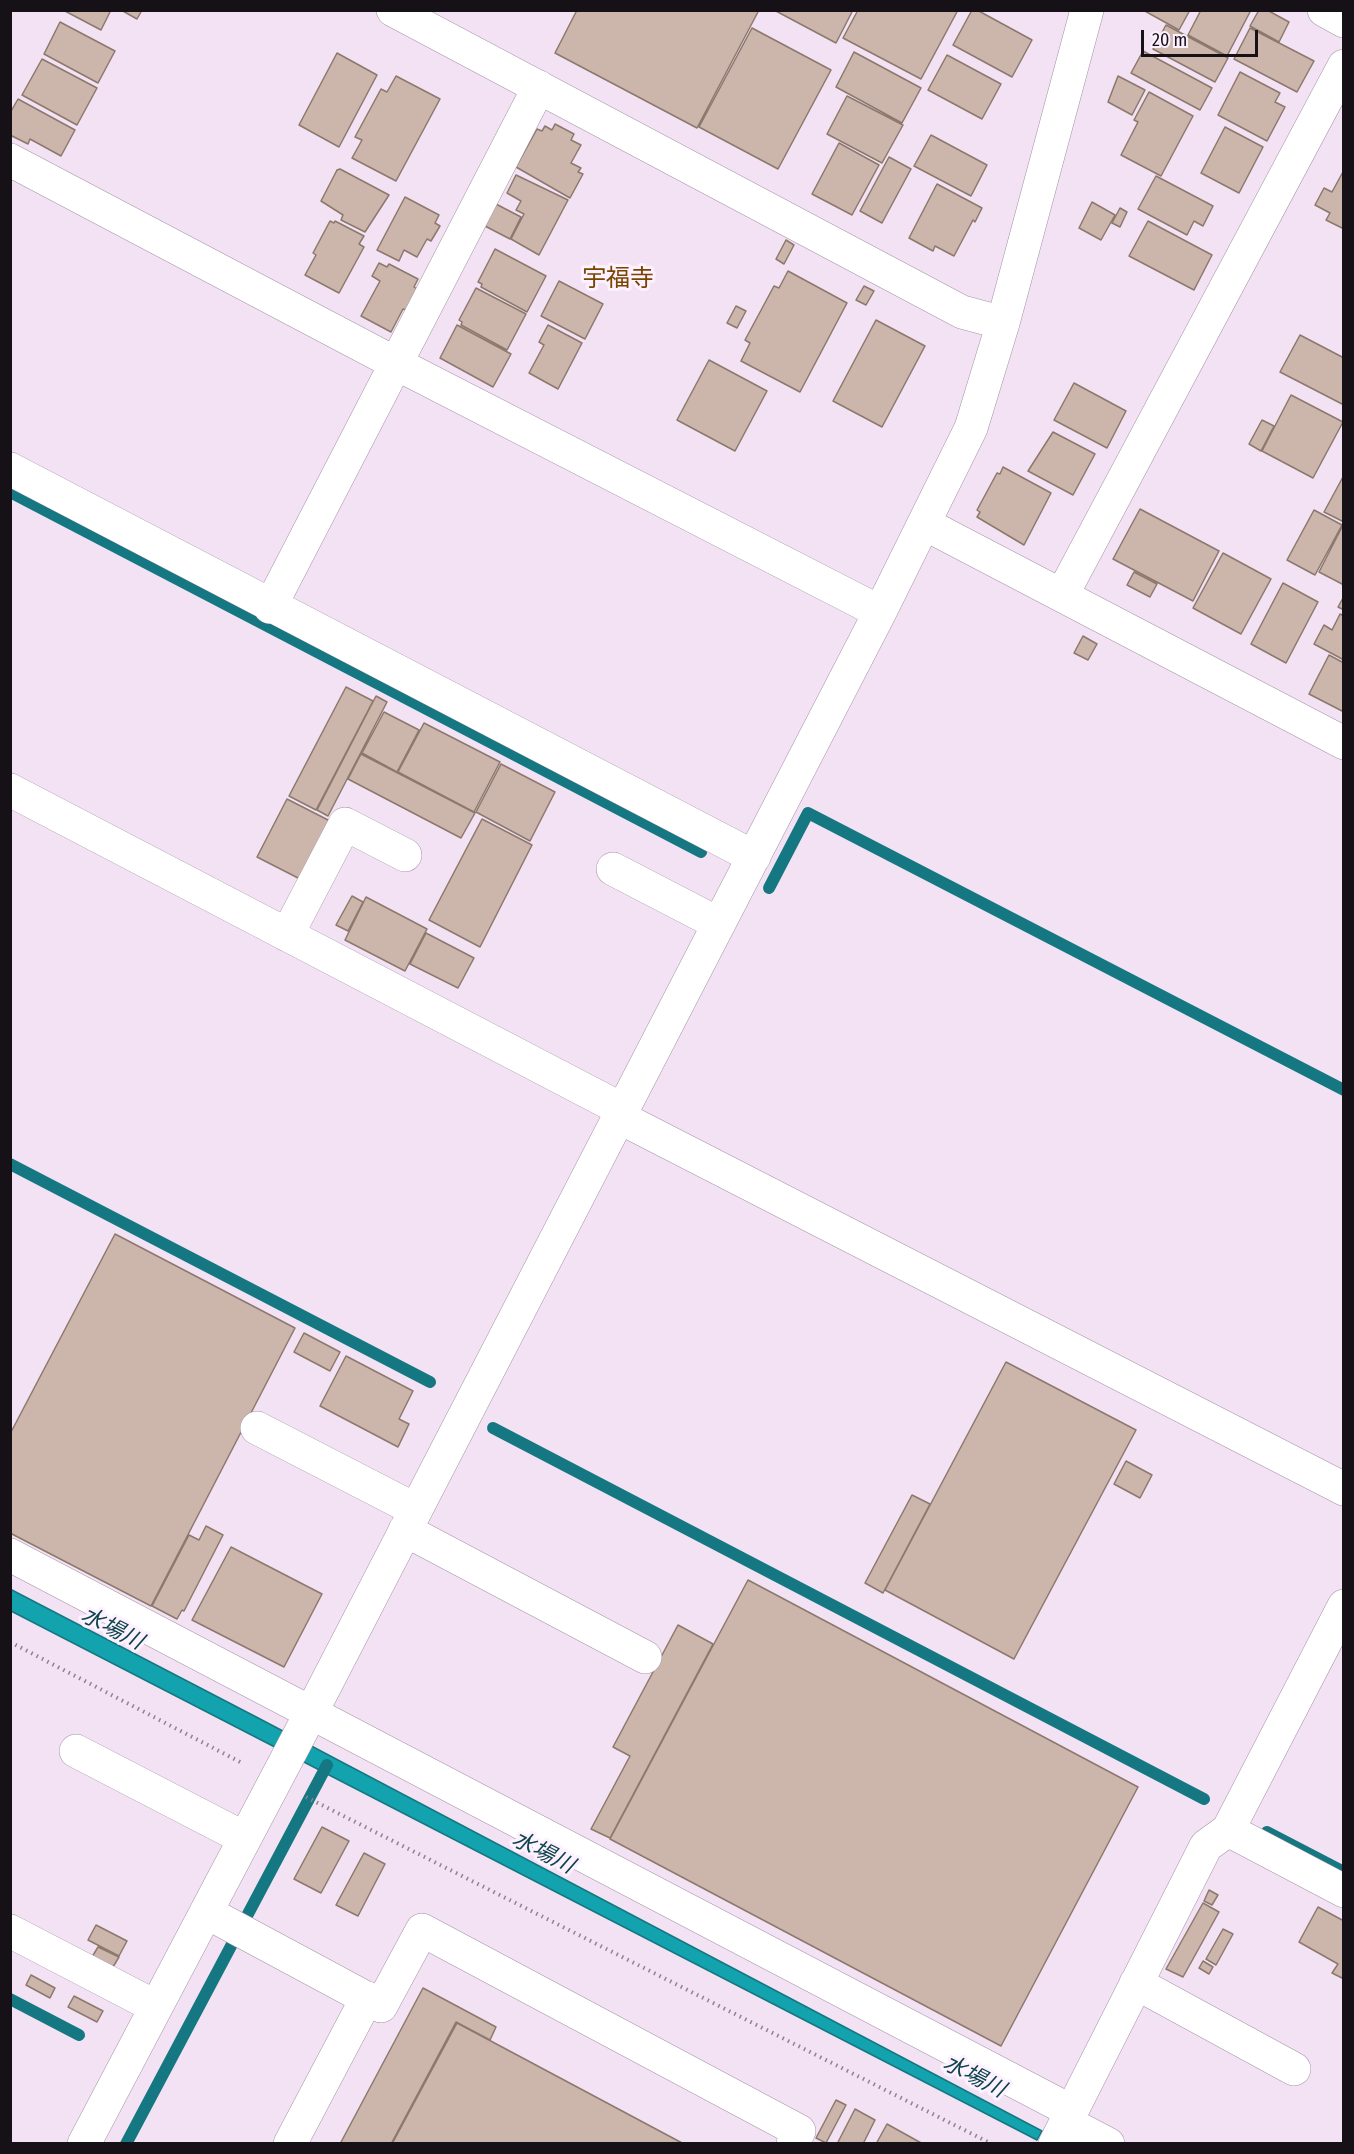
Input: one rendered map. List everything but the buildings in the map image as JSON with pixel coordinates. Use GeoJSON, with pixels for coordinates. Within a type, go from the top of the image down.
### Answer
{"type":"FeatureCollection","features":[{"type":"Feature","properties":{"kind":"street"},"geometry":{"type":"LineString","coordinates":[[393,10],[962,312],[1003,323]]}},
{"type":"Feature","properties":{"kind":"street"},"geometry":{"type":"LineString","coordinates":[[84,2144],[156,2007],[215,1917],[244,1838],[308,1719],[926,524],[971,428],[1003,323],[1088,10]]}},
{"type":"Feature","properties":{"kind":"street"},"geometry":{"type":"LineString","coordinates":[[1324,10],[1344,21]]}},
{"type":"Feature","properties":{"kind":"street"},"geometry":{"type":"LineString","coordinates":[[1062,595],[1344,66]]}},
{"type":"Feature","properties":{"kind":"street"},"geometry":{"type":"LineString","coordinates":[[270,606],[539,87]]}},
{"type":"Feature","properties":{"kind":"street"},"geometry":{"type":"LineString","coordinates":[[10,160],[395,363],[880,612]]}},
{"type":"Feature","properties":{"kind":"street"},"geometry":{"type":"LineString","coordinates":[[10,469],[754,857]]}},
{"type":"Feature","properties":{"kind":"street"},"geometry":{"type":"LineString","coordinates":[[926,524],[1344,743]]}},
{"type":"Feature","properties":{"kind":"street"},"geometry":{"type":"LineString","coordinates":[[10,790],[621,1113],[1344,1489]]}},
{"type":"Feature","properties":{"kind":"street"},"geometry":{"type":"LineString","coordinates":[[287,935],[345,824],[405,855]]}},
{"type":"Feature","properties":{"kind":"street"},"geometry":{"type":"LineString","coordinates":[[614,869],[719,924]]}},
{"type":"Feature","properties":{"kind":"street"},"geometry":{"type":"LineString","coordinates":[[257,1428],[645,1657]]}},
{"type":"Feature","properties":{"kind":"street"},"geometry":{"type":"LineString","coordinates":[[10,1555],[308,1719],[1064,2126],[1108,2144]]}},
{"type":"Feature","properties":{"kind":"street"},"geometry":{"type":"LineString","coordinates":[[1064,2126],[1206,1846],[1228,1830],[1344,1606]]}},
{"type":"Feature","properties":{"kind":"street"},"geometry":{"type":"LineString","coordinates":[[76,1751],[244,1838]]}},
{"type":"Feature","properties":{"kind":"street"},"geometry":{"type":"LineString","coordinates":[[1228,1830],[1344,1891]]}},
{"type":"Feature","properties":{"kind":"street"},"geometry":{"type":"LineString","coordinates":[[215,1917],[381,2006],[422,1930],[799,2131],[792,2144]]}},
{"type":"Feature","properties":{"kind":"street"},"geometry":{"type":"LineString","coordinates":[[10,1931],[156,2007]]}},
{"type":"Feature","properties":{"kind":"street"},"geometry":{"type":"LineString","coordinates":[[1136,1983],[1294,2069]]}},
{"type":"Feature","properties":{"kind":"street"},"geometry":{"type":"LineString","coordinates":[[290,2144],[367,1998]]}},
{"type":"Feature","properties":{"kind":"path"},"geometry":{"type":"LineString","coordinates":[[10,1642],[276,1777]]}},
{"type":"Feature","properties":{"kind":"path"},"geometry":{"type":"LineString","coordinates":[[318,1802],[992,2144]]}},
{"type":"Feature","properties":{"kind":"water"},"geometry":{"type":"Polygon","coordinates":[[[10,1589],[1042,2131],[1037,2140],[11,1611],[10,1589]]]}},
{"type":"Feature","properties":{"kind":"waterway"},"geometry":{"type":"LineString","coordinates":[[10,492],[701,852]]}},
{"type":"Feature","properties":{"kind":"waterway"},"geometry":{"type":"LineString","coordinates":[[769,888],[808,813],[1344,1090]]}},
{"type":"Feature","properties":{"kind":"waterway"},"geometry":{"type":"LineString","coordinates":[[10,1164],[430,1382]]}},
{"type":"Feature","properties":{"kind":"waterway"},"geometry":{"type":"LineString","coordinates":[[493,1428],[1204,1799]]}},
{"type":"Feature","properties":{"kind":"waterway"},"geometry":{"type":"LineString","coordinates":[[126,2144],[327,1765]]}},
{"type":"Feature","properties":{"kind":"waterway"},"geometry":{"type":"LineString","coordinates":[[1267,1832],[1344,1872]]}},
{"type":"Feature","properties":{"kind":"waterway"},"geometry":{"type":"LineString","coordinates":[[10,1999],[79,2035]]}},
{"type":"Feature","properties":{"kind":"district","name":"宇福寺"},"geometry":{"type":"Point","coordinates":[618,279]}},
{"type":"Feature","properties":{"kind":"water label","name":"水場川"},"geometry":{"type":"Point","coordinates":[112,1629]}},
{"type":"Feature","properties":{"kind":"water label","name":"水場川"},"geometry":{"type":"Point","coordinates":[543,1853]}},
{"type":"Feature","properties":{"kind":"water label","name":"水場川"},"geometry":{"type":"Point","coordinates":[974,2077]}}]}
